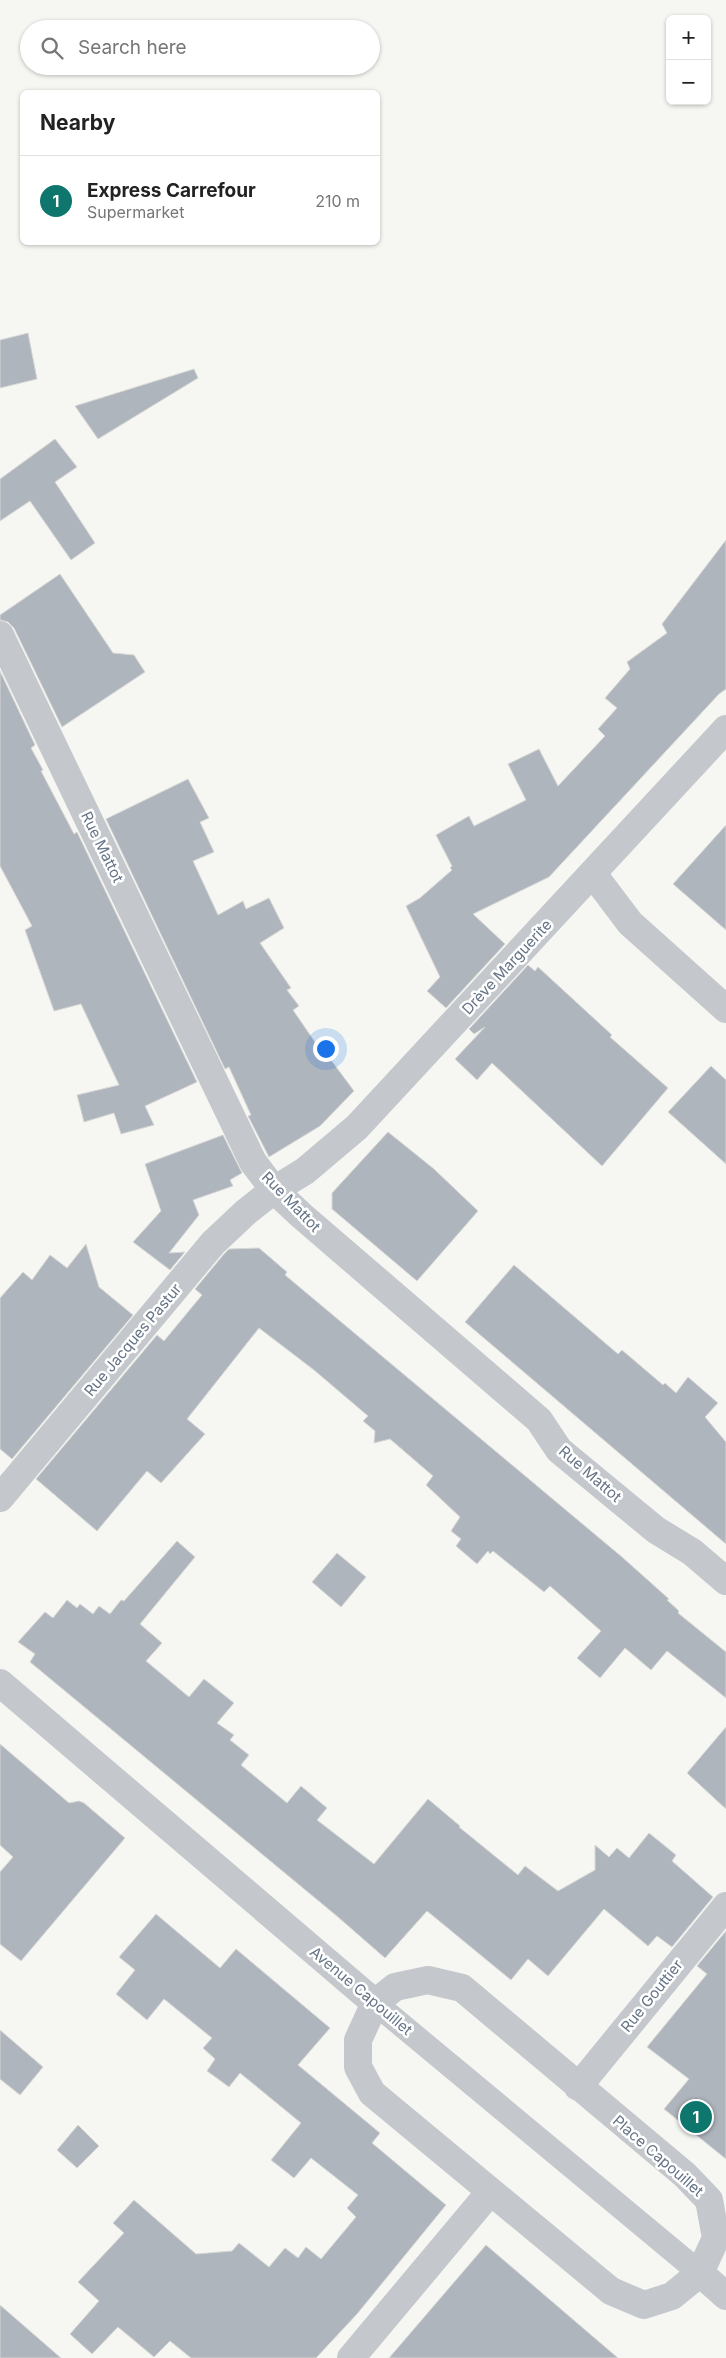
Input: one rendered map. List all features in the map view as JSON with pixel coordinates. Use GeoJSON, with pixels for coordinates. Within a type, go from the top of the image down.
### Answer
{"type":"FeatureCollection","features":[{"type":"Feature","properties":{"kind":"street","name":"Rue Mattot"},"geometry":{"type":"LineString","coordinates":[[0,635],[253,1162],[274,1190],[539,1420],[559,1450],[656,1530],[692,1552],[726,1581]]}},
{"type":"Feature","properties":{"kind":"street","name":"Drève Marguerite"},"geometry":{"type":"LineString","coordinates":[[274,1190],[305,1171],[357,1127],[726,729]]}},
{"type":"Feature","properties":{"kind":"street"},"geometry":{"type":"LineString","coordinates":[[593,874],[630,923],[726,1009]]}},
{"type":"Feature","properties":{"kind":"street","name":"Rue Jacques Pastur"},"geometry":{"type":"LineString","coordinates":[[0,1498],[213,1243],[274,1190]]}},
{"type":"Feature","properties":{"kind":"street","name":"Avenue Capouillet"},"geometry":{"type":"LineString","coordinates":[[0,1683],[375,2003],[726,2296]]}},
{"type":"Feature","properties":{"kind":"street","name":"Rue Gouttier"},"geometry":{"type":"LineString","coordinates":[[578,2087],[726,1906]]}},
{"type":"Feature","properties":{"kind":"street","name":"Place Capouillet"},"geometry":{"type":"LineString","coordinates":[[428,1980],[462,1988],[578,2087],[685,2175],[709,2200],[716,2238],[700,2274],[672,2296],[644,2305],[611,2292],[372,2093],[358,2067],[358,2040],[375,2003],[395,1987],[428,1980]]}},
{"type":"Feature","properties":{"kind":"street"},"geometry":{"type":"LineString","coordinates":[[351,2358],[490,2192]]}},
{"type":"Feature","properties":{"kind":"building"},"geometry":{"type":"Polygon","coordinates":[[[28,333],[37,379],[0,388],[0,340],[28,333]]]}},
{"type":"Feature","properties":{"kind":"building"},"geometry":{"type":"Polygon","coordinates":[[[194,369],[198,378],[98,439],[75,406],[194,369]]]}},
{"type":"Feature","properties":{"kind":"building"},"geometry":{"type":"Polygon","coordinates":[[[55,439],[77,467],[55,482],[95,543],[71,560],[30,501],[0,521],[0,479],[55,439]]]}},
{"type":"Feature","properties":{"kind":"building"},"geometry":{"type":"Polygon","coordinates":[[[726,540],[726,689],[719,694],[549,877],[473,914],[505,944],[446,1008],[427,991],[440,977],[406,906],[420,898],[452,870],[450,868],[452,866],[436,835],[469,816],[474,826],[526,800],[508,764],[539,749],[558,786],[605,736],[598,729],[617,708],[605,698],[630,669],[627,662],[667,633],[662,624],[726,540]]]}},
{"type":"Feature","properties":{"kind":"building"},"geometry":{"type":"Polygon","coordinates":[[[60,574],[113,653],[134,655],[145,672],[62,727],[14,628],[8,622],[0,620],[0,615],[60,574]]]}},
{"type":"Feature","properties":{"kind":"building"},"geometry":{"type":"Polygon","coordinates":[[[0,671],[35,745],[31,748],[43,770],[41,771],[74,834],[77,832],[197,1082],[145,1106],[154,1125],[121,1134],[114,1113],[84,1122],[77,1095],[119,1085],[81,1004],[54,1011],[25,930],[32,926],[0,866],[0,671]]]}},
{"type":"Feature","properties":{"kind":"building"},"geometry":{"type":"Polygon","coordinates":[[[188,779],[209,818],[200,822],[214,852],[193,861],[218,915],[243,901],[246,909],[269,898],[284,928],[260,943],[291,988],[287,990],[299,1006],[293,1010],[328,1061],[331,1060],[354,1091],[320,1126],[269,1157],[248,1116],[251,1115],[229,1067],[225,1069],[106,819],[188,779]]]}},
{"type":"Feature","properties":{"kind":"building"},"geometry":{"type":"Polygon","coordinates":[[[726,825],[726,930],[673,884],[726,825]]]}},
{"type":"Feature","properties":{"kind":"building"},"geometry":{"type":"Polygon","coordinates":[[[528,965],[535,971],[538,967],[612,1035],[610,1037],[668,1088],[602,1166],[492,1063],[477,1080],[455,1059],[485,1027],[474,1034],[469,1029],[528,965]]]}},
{"type":"Feature","properties":{"kind":"building"},"geometry":{"type":"Polygon","coordinates":[[[711,1066],[726,1080],[726,1164],[668,1112],[711,1066]]]}},
{"type":"Feature","properties":{"kind":"building"},"geometry":{"type":"Polygon","coordinates":[[[388,1132],[434,1169],[478,1211],[417,1281],[332,1209],[332,1193],[388,1132]]]}},
{"type":"Feature","properties":{"kind":"building"},"geometry":{"type":"Polygon","coordinates":[[[223,1135],[242,1173],[230,1180],[233,1186],[193,1200],[199,1215],[169,1253],[185,1252],[170,1270],[133,1242],[161,1211],[145,1164],[223,1135]]]}},
{"type":"Feature","properties":{"kind":"building"},"geometry":{"type":"Polygon","coordinates":[[[86,1244],[99,1287],[133,1315],[12,1459],[0,1449],[0,1298],[23,1272],[32,1280],[50,1255],[67,1268],[86,1244]]]}},
{"type":"Feature","properties":{"kind":"building"},"geometry":{"type":"Polygon","coordinates":[[[259,1248],[287,1272],[285,1275],[622,1557],[669,1599],[667,1600],[679,1611],[678,1613],[726,1652],[726,1698],[667,1651],[651,1670],[625,1648],[600,1678],[577,1658],[601,1631],[550,1586],[544,1592],[493,1551],[490,1554],[488,1551],[477,1564],[456,1546],[461,1539],[451,1531],[460,1517],[426,1485],[433,1476],[390,1439],[374,1443],[375,1431],[363,1421],[368,1416],[314,1370],[259,1328],[187,1419],[205,1434],[161,1483],[147,1471],[97,1531],[36,1479],[157,1335],[164,1341],[202,1295],[195,1289],[224,1254],[229,1249],[259,1248]]]}},
{"type":"Feature","properties":{"kind":"building"},"geometry":{"type":"Polygon","coordinates":[[[514,1265],[618,1354],[622,1350],[663,1385],[665,1383],[676,1393],[688,1377],[718,1403],[705,1417],[726,1442],[726,1544],[465,1322],[514,1265]]]}},
{"type":"Feature","properties":{"kind":"building"},"geometry":{"type":"Polygon","coordinates":[[[177,1541],[195,1557],[140,1624],[162,1643],[146,1661],[189,1697],[204,1679],[234,1703],[217,1723],[234,1735],[230,1740],[249,1755],[241,1765],[287,1803],[301,1786],[327,1808],[317,1820],[374,1864],[428,1799],[518,1875],[525,1866],[558,1891],[595,1870],[595,1845],[609,1857],[617,1848],[629,1858],[649,1833],[676,1855],[672,1861],[713,1897],[672,1947],[657,1936],[648,1946],[604,1909],[548,1976],[528,1959],[511,1980],[427,1911],[385,1958],[30,1662],[35,1654],[18,1642],[45,1612],[53,1618],[67,1600],[77,1608],[80,1604],[93,1614],[99,1606],[110,1614],[121,1600],[124,1601],[177,1541]]]}},
{"type":"Feature","properties":{"kind":"building"},"geometry":{"type":"Polygon","coordinates":[[[337,1553],[366,1577],[341,1607],[312,1582],[337,1553]]]}},
{"type":"Feature","properties":{"kind":"building"},"geometry":{"type":"Polygon","coordinates":[[[726,1727],[726,1809],[687,1773],[726,1727]]]}},
{"type":"Feature","properties":{"kind":"building"},"geometry":{"type":"Polygon","coordinates":[[[0,1744],[69,1803],[79,1801],[84,1803],[125,1838],[21,1961],[0,1944],[0,1872],[13,1857],[0,1845],[0,1744]]]}},
{"type":"Feature","properties":{"kind":"building"},"geometry":{"type":"Polygon","coordinates":[[[156,1914],[220,1968],[236,1949],[330,2028],[298,2065],[380,2133],[372,2143],[446,2205],[357,2314],[316,2358],[191,2358],[170,2341],[154,2357],[118,2327],[92,2354],[70,2334],[99,2301],[78,2282],[124,2233],[113,2223],[134,2200],[196,2254],[232,2251],[239,2243],[269,2267],[285,2248],[298,2258],[306,2247],[321,2259],[356,2217],[347,2208],[358,2195],[311,2158],[294,2178],[271,2160],[301,2123],[240,2073],[229,2087],[207,2071],[215,2059],[203,2048],[212,2038],[164,1999],[147,2020],[116,1994],[135,1970],[119,1957],[156,1914]]]}},
{"type":"Feature","properties":{"kind":"building"},"geometry":{"type":"Polygon","coordinates":[[[726,1931],[726,2159],[664,2109],[689,2079],[647,2047],[707,1974],[697,1966],[726,1931]]]}},
{"type":"Feature","properties":{"kind":"building"},"geometry":{"type":"Polygon","coordinates":[[[0,2030],[43,2067],[20,2095],[0,2079],[0,2030]]]}},
{"type":"Feature","properties":{"kind":"building"},"geometry":{"type":"Polygon","coordinates":[[[78,2125],[99,2146],[77,2168],[57,2150],[78,2125]]]}},
{"type":"Feature","properties":{"kind":"building"},"geometry":{"type":"Polygon","coordinates":[[[486,2245],[618,2358],[389,2358],[486,2245]]]}},
{"type":"Feature","properties":{"kind":"building"},"geometry":{"type":"Polygon","coordinates":[[[0,2305],[61,2358],[0,2358],[0,2305]]]}},
{"type":"Feature","properties":{"kind":"place","name":"Express Carrefour"},"geometry":{"type":"Point","coordinates":[696,2117]}}]}
